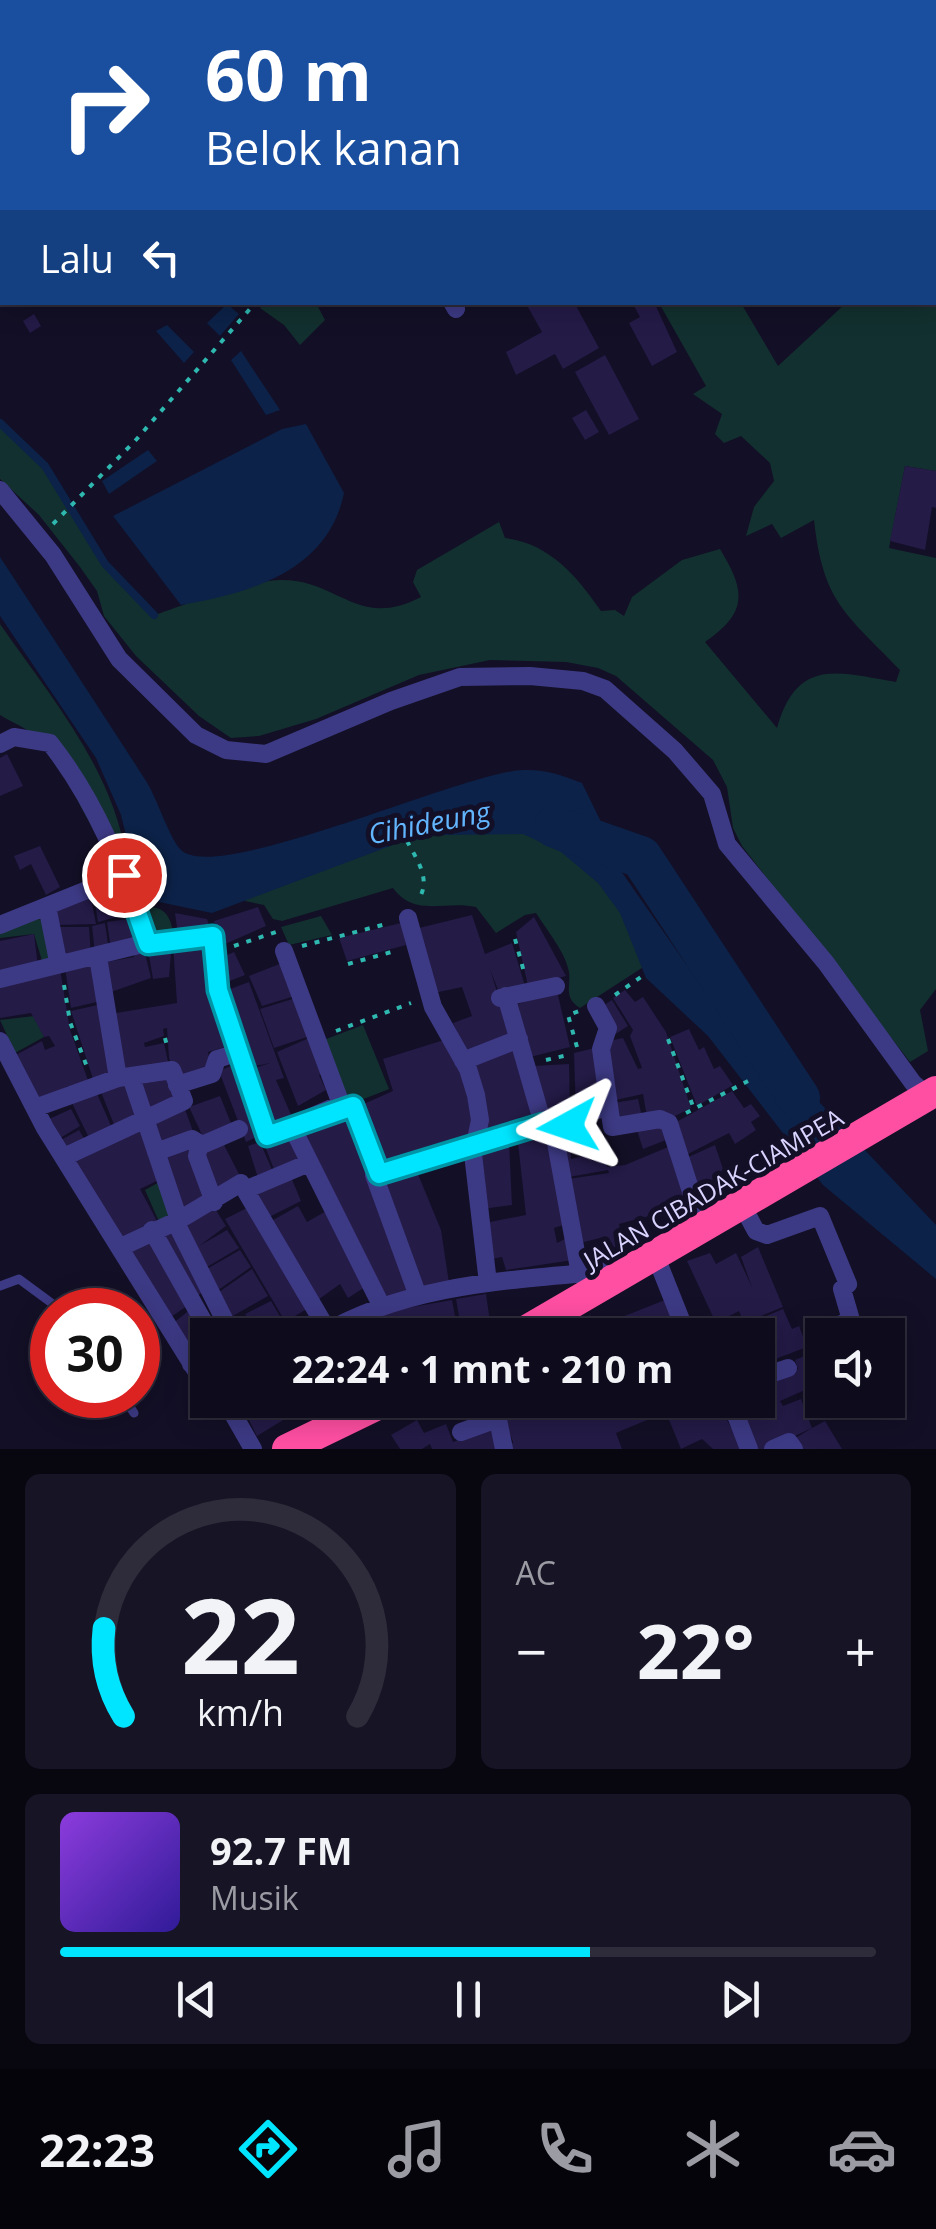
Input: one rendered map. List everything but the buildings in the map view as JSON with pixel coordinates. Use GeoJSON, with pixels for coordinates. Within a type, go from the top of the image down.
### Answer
{"type":"FeatureCollection","features":[{"type":"Feature","properties":{"kind":"highway","name":"JALAN CIBADAK-CIAMPEA"},"geometry":{"type":"LineString","coordinates":[[548,1318],[932,1093]]}},
{"type":"Feature","properties":{"kind":"highway"},"geometry":{"type":"LineString","coordinates":[[288,1449],[320,1442],[359,1418]]}},
{"type":"Feature","properties":{"kind":"street"},"geometry":{"type":"LineString","coordinates":[[0,490],[53,555],[132,674],[196,735],[226,750],[266,754],[391,701],[460,678],[530,676],[584,681],[605,689],[675,751],[712,794],[727,844],[826,963],[912,1082],[932,1093]]}},
{"type":"Feature","properties":{"kind":"street"},"geometry":{"type":"LineString","coordinates":[[0,744],[14,736],[50,743],[72,771],[124,875],[148,944]]}},
{"type":"Feature","properties":{"kind":"street"},"geometry":{"type":"LineString","coordinates":[[0,925],[124,875]]}},
{"type":"Feature","properties":{"kind":"street"},"geometry":{"type":"LineString","coordinates":[[46,906],[59,961]]}},
{"type":"Feature","properties":{"kind":"street"},"geometry":{"type":"LineString","coordinates":[[408,918],[430,996],[464,1061],[480,1120],[473,1154],[488,1284]]}},
{"type":"Feature","properties":{"kind":"street"},"geometry":{"type":"LineString","coordinates":[[0,979],[59,961],[213,936],[218,990],[267,1136],[353,1106],[379,1174],[476,1143],[574,1123],[581,1113],[608,1108]]}},
{"type":"Feature","properties":{"kind":"street"},"geometry":{"type":"LineString","coordinates":[[281,942],[341,1100],[339,1108]]}},
{"type":"Feature","properties":{"kind":"street"},"geometry":{"type":"LineString","coordinates":[[98,957],[124,1078],[144,1117],[177,1220],[224,1318]]}},
{"type":"Feature","properties":{"kind":"street"},"geometry":{"type":"LineString","coordinates":[[556,986],[503,997],[548,1128],[580,1274]]}},
{"type":"Feature","properties":{"kind":"street"},"geometry":{"type":"LineString","coordinates":[[596,1006],[608,1028],[601,1049],[612,1127],[660,1119],[669,1123],[703,1229]]}},
{"type":"Feature","properties":{"kind":"street"},"geometry":{"type":"LineString","coordinates":[[464,1061],[519,1039]]}},
{"type":"Feature","properties":{"kind":"street"},"geometry":{"type":"LineString","coordinates":[[0,1041],[35,1108],[190,1364]]}},
{"type":"Feature","properties":{"kind":"street"},"geometry":{"type":"LineString","coordinates":[[177,1085],[212,1074],[218,1059],[237,1053]]}},
{"type":"Feature","properties":{"kind":"street"},"geometry":{"type":"LineString","coordinates":[[35,1108],[124,1078],[172,1070],[184,1101],[64,1157]]}},
{"type":"Feature","properties":{"kind":"street"},"geometry":{"type":"LineString","coordinates":[[292,1126],[382,1307]]}},
{"type":"Feature","properties":{"kind":"street"},"geometry":{"type":"LineString","coordinates":[[198,1146],[239,1129]]}},
{"type":"Feature","properties":{"kind":"street"},"geometry":{"type":"LineString","coordinates":[[156,1152],[192,1138],[198,1146],[214,1202]]}},
{"type":"Feature","properties":{"kind":"street"},"geometry":{"type":"LineString","coordinates":[[245,1190],[309,1163]]}},
{"type":"Feature","properties":{"kind":"street"},"geometry":{"type":"LineString","coordinates":[[374,1175],[418,1296]]}},
{"type":"Feature","properties":{"kind":"street"},"geometry":{"type":"LineString","coordinates":[[121,1247],[214,1202],[241,1183],[316,1318]]}},
{"type":"Feature","properties":{"kind":"street"},"geometry":{"type":"LineString","coordinates":[[754,1198],[756,1231],[767,1235],[820,1216],[848,1284],[842,1288],[850,1318]]}},
{"type":"Feature","properties":{"kind":"street"},"geometry":{"type":"LineString","coordinates":[[152,1230],[201,1318]]}},
{"type":"Feature","properties":{"kind":"street"},"geometry":{"type":"LineString","coordinates":[[357,1318],[418,1296],[647,1262],[678,1318]]}},
{"type":"Feature","properties":{"kind":"street"},"geometry":{"type":"LineString","coordinates":[[775,1372],[788,1368]]}},
{"type":"Feature","properties":{"kind":"street"},"geometry":{"type":"LineString","coordinates":[[235,1418],[253,1449]]}},
{"type":"Feature","properties":{"kind":"street"},"geometry":{"type":"LineString","coordinates":[[737,1418],[749,1449]]}},
{"type":"Feature","properties":{"kind":"street"},"geometry":{"type":"LineString","coordinates":[[462,1432],[497,1419],[504,1449]]}},
{"type":"Feature","properties":{"kind":"street"},"geometry":{"type":"LineString","coordinates":[[774,1449],[790,1442],[794,1449]]}},
{"type":"Feature","properties":{"kind":"lane"},"geometry":{"type":"LineString","coordinates":[[0,1286],[18,1279],[30,1288]]}},
{"type":"Feature","properties":{"kind":"path"},"geometry":{"type":"LineString","coordinates":[[66,510],[135,441],[253,305]]}},
{"type":"Feature","properties":{"kind":"path"},"geometry":{"type":"LineString","coordinates":[[216,953],[273,931],[281,942],[408,918],[407,906],[421,897],[424,884],[407,841]]}},
{"type":"Feature","properties":{"kind":"path"},"geometry":{"type":"LineString","coordinates":[[516,938],[529,991]]}},
{"type":"Feature","properties":{"kind":"path"},"geometry":{"type":"LineString","coordinates":[[348,964],[414,945]]}},
{"type":"Feature","properties":{"kind":"path"},"geometry":{"type":"LineString","coordinates":[[59,961],[70,1022],[93,1087]]}},
{"type":"Feature","properties":{"kind":"path"},"geometry":{"type":"LineString","coordinates":[[577,1046],[568,1014],[596,1006],[641,977]]}},
{"type":"Feature","properties":{"kind":"path"},"geometry":{"type":"LineString","coordinates":[[318,1038],[430,996]]}},
{"type":"Feature","properties":{"kind":"path"},"geometry":{"type":"LineString","coordinates":[[668,1039],[694,1109]]}},
{"type":"Feature","properties":{"kind":"path"},"geometry":{"type":"LineString","coordinates":[[669,1123],[748,1081]]}},
{"type":"Feature","properties":{"kind":"green space"},"geometry":{"type":"Polygon","coordinates":[[[317,305],[325,320],[300,345],[284,325],[260,308],[317,305]]]}},
{"type":"Feature","properties":{"kind":"green space"},"geometry":{"type":"Polygon","coordinates":[[[660,305],[742,305],[778,366],[844,305],[936,305],[936,471],[905,466],[889,548],[936,558],[936,989],[920,1010],[928,1051],[910,1062],[742,846],[733,828],[727,787],[713,760],[616,676],[566,662],[490,660],[419,675],[316,719],[259,736],[231,738],[199,716],[136,656],[104,616],[97,591],[80,567],[39,515],[0,479],[0,423],[45,466],[105,563],[155,615],[237,588],[282,580],[319,587],[364,606],[399,606],[421,597],[413,582],[417,570],[499,522],[505,538],[535,547],[560,563],[601,611],[615,610],[624,616],[632,597],[682,560],[720,549],[734,577],[738,600],[729,621],[705,642],[777,728],[785,705],[808,680],[838,673],[896,682],[900,670],[840,604],[824,570],[814,520],[781,538],[772,524],[746,536],[754,507],[774,481],[770,463],[741,436],[724,443],[715,434],[722,414],[693,394],[706,386],[660,305]]]}},
{"type":"Feature","properties":{"kind":"green space"},"geometry":{"type":"Polygon","coordinates":[[[0,624],[93,763],[119,824],[126,856],[119,862],[112,861],[39,740],[0,715],[0,624]]]}},
{"type":"Feature","properties":{"kind":"green space"},"geometry":{"type":"Polygon","coordinates":[[[502,811],[608,879],[645,966],[580,1008],[570,996],[564,957],[536,913],[525,915],[496,933],[476,907],[411,903],[393,888],[282,921],[273,919],[264,905],[245,901],[255,883],[502,811]]]}},
{"type":"Feature","properties":{"kind":"green space"},"geometry":{"type":"Polygon","coordinates":[[[149,907],[166,914],[173,931],[156,931],[148,939],[141,913],[149,907]]]}},
{"type":"Feature","properties":{"kind":"green space"},"geometry":{"type":"Polygon","coordinates":[[[321,916],[332,935],[289,945],[281,927],[321,916]]]}},
{"type":"Feature","properties":{"kind":"green space"},"geometry":{"type":"Polygon","coordinates":[[[35,918],[42,920],[53,961],[43,964],[34,934],[0,938],[0,927],[35,918]]]}},
{"type":"Feature","properties":{"kind":"green space"},"geometry":{"type":"Polygon","coordinates":[[[34,1016],[44,1037],[15,1053],[0,1020],[34,1016]]]}},
{"type":"Feature","properties":{"kind":"green space"},"geometry":{"type":"Polygon","coordinates":[[[363,1025],[389,1089],[346,1106],[321,1041],[363,1025]]]}},
{"type":"Feature","properties":{"kind":"green space"},"geometry":{"type":"Polygon","coordinates":[[[163,1180],[176,1216],[160,1224],[145,1190],[163,1180]]]}},
{"type":"Feature","properties":{"kind":"water"},"geometry":{"type":"Polygon","coordinates":[[[226,305],[239,314],[220,336],[207,323],[226,305]]]}},
{"type":"Feature","properties":{"kind":"water"},"geometry":{"type":"Polygon","coordinates":[[[167,325],[194,352],[184,363],[156,331],[167,325]]]}},
{"type":"Feature","properties":{"kind":"water"},"geometry":{"type":"Polygon","coordinates":[[[241,351],[280,410],[266,415],[231,360],[241,351]]]}},
{"type":"Feature","properties":{"kind":"water"},"geometry":{"type":"Polygon","coordinates":[[[306,424],[344,493],[322,542],[304,560],[259,585],[181,605],[113,516],[282,429],[306,424]]]}},
{"type":"Feature","properties":{"kind":"water"},"geometry":{"type":"Polygon","coordinates":[[[148,450],[157,461],[109,494],[102,481],[148,450]]]}},
{"type":"Feature","properties":{"kind":"water"},"geometry":{"type":"Polygon","coordinates":[[[0,557],[146,781],[180,849],[202,857],[239,853],[523,770],[553,773],[582,783],[606,832],[614,861],[721,1014],[738,1021],[785,1066],[936,1225],[936,1279],[823,1185],[708,1036],[646,978],[620,913],[598,883],[561,852],[523,834],[439,835],[401,842],[212,913],[159,902],[134,868],[121,815],[96,758],[0,616],[0,557]]]}},
{"type":"Feature","properties":{"kind":"waterway"},"geometry":{"type":"LineString","coordinates":[[0,423],[45,466],[105,564],[154,615]]}},
{"type":"Feature","properties":{"kind":"waterway","name":"Cihideung"},"geometry":{"type":"LineString","coordinates":[[555,827],[641,857],[799,1098]]}},
{"type":"Feature","properties":{"kind":"route"},"geometry":{"type":"LineString","coordinates":[[124,875],[148,944],[213,936],[218,990],[267,1136],[353,1106],[379,1174],[543,1124],[554,1132],[568,1126]]}}]}
